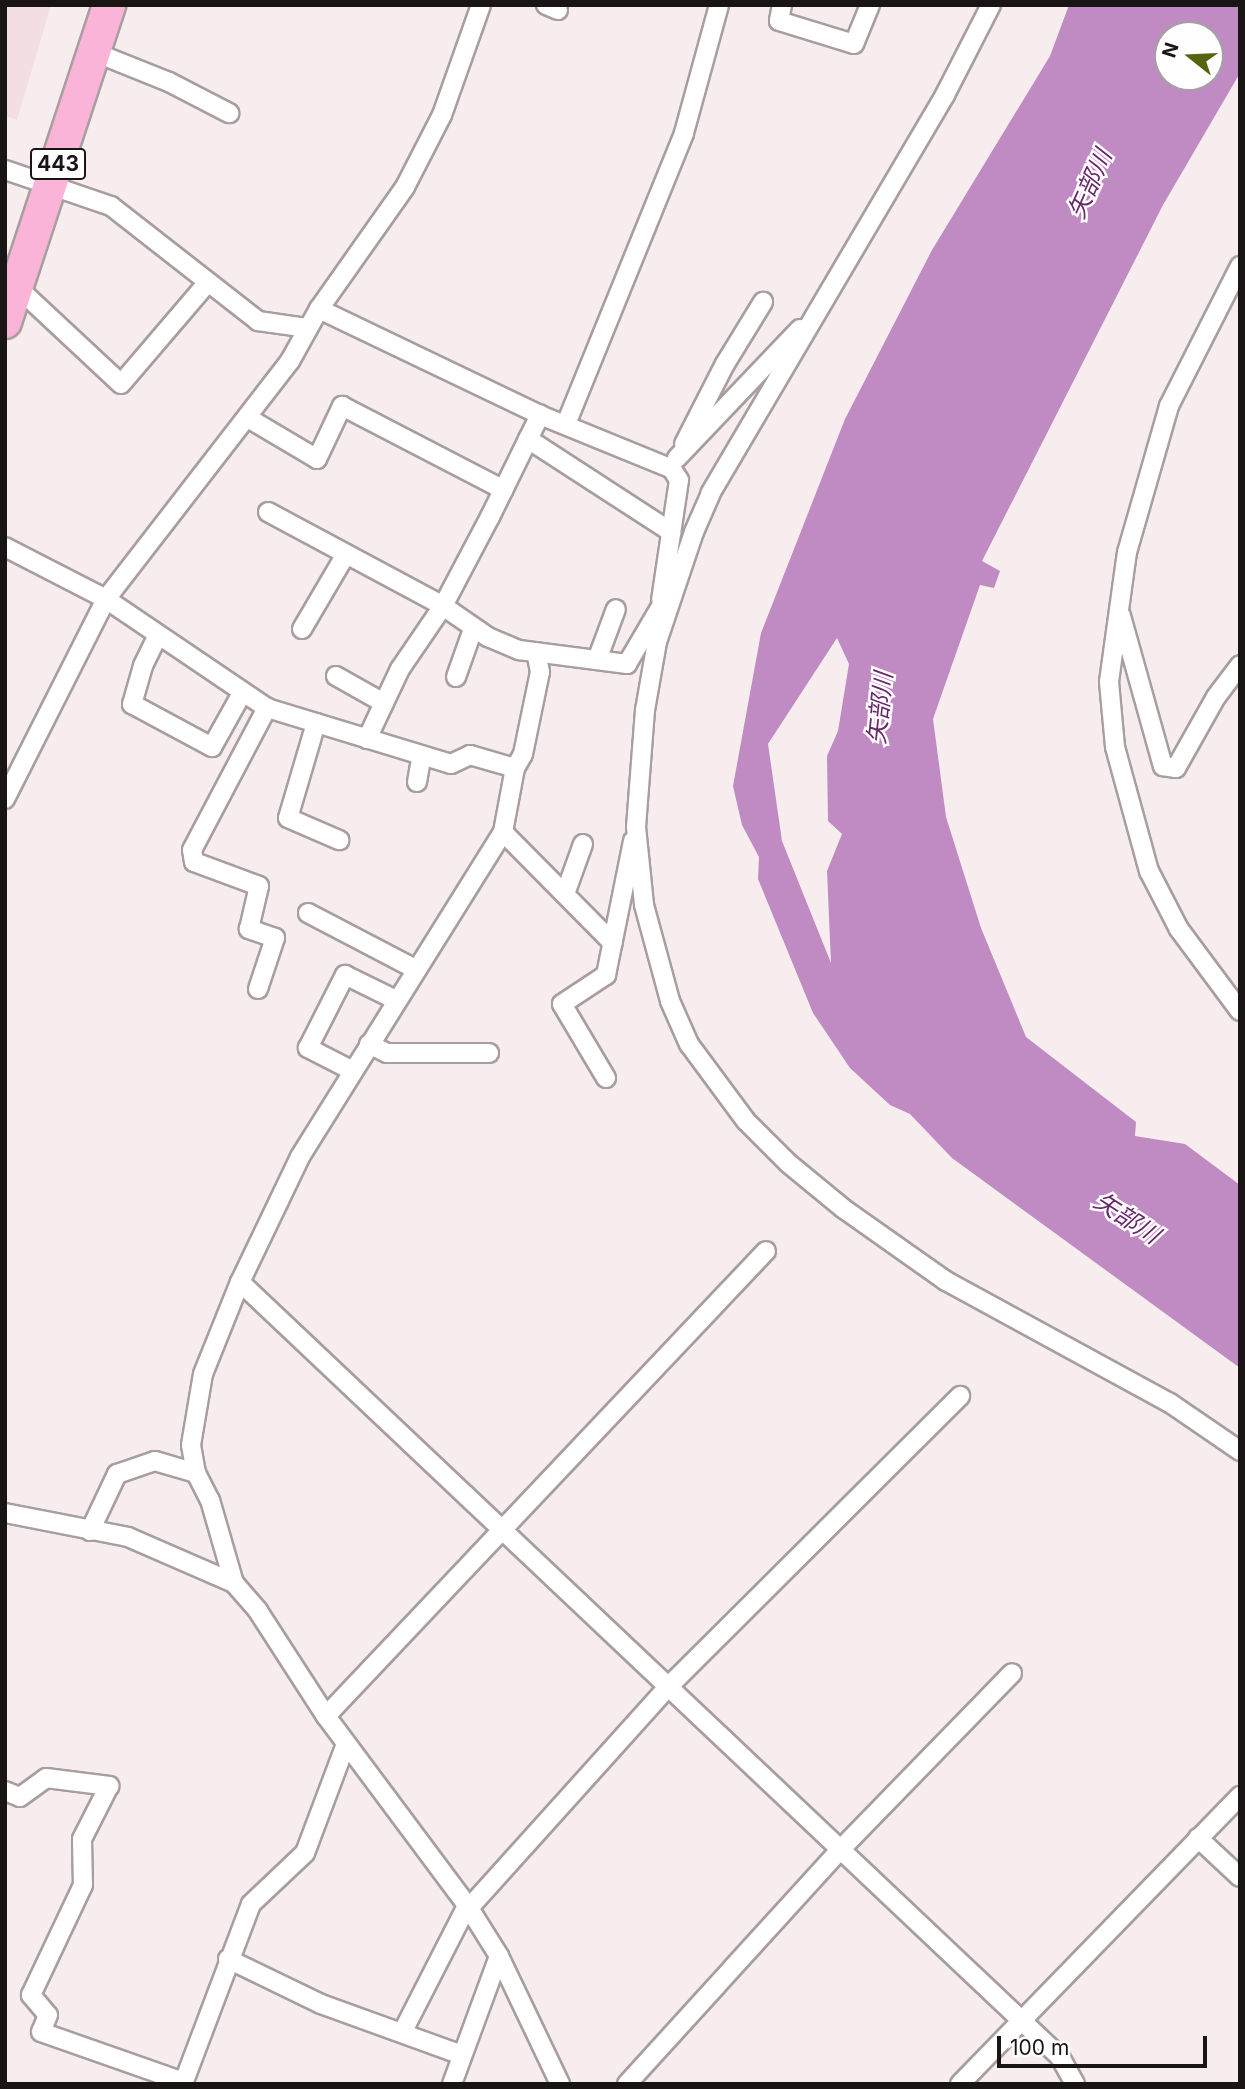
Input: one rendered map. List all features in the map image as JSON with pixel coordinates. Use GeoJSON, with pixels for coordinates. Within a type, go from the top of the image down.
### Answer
{"type":"FeatureCollection","features":[{"type":"Feature","properties":{"kind":"highway","name":"443"},"geometry":{"type":"LineString","coordinates":[[5,322],[109,5]]}},
{"type":"Feature","properties":{"kind":"street"},"geometry":{"type":"LineString","coordinates":[[8,787],[106,599],[290,361],[319,309],[405,187],[442,115],[481,5]]}},
{"type":"Feature","properties":{"kind":"street"},"geometry":{"type":"LineString","coordinates":[[566,424],[684,133],[719,5]]}},
{"type":"Feature","properties":{"kind":"street"},"geometry":{"type":"LineString","coordinates":[[782,5],[779,21],[853,44],[870,5]]}},
{"type":"Feature","properties":{"kind":"street"},"geometry":{"type":"LineString","coordinates":[[268,512],[443,606],[473,629],[519,650],[627,664],[665,603],[711,493],[945,95],[991,5]]}},
{"type":"Feature","properties":{"kind":"street"},"geometry":{"type":"LineString","coordinates":[[94,52],[169,82],[229,113]]}},
{"type":"Feature","properties":{"kind":"street"},"geometry":{"type":"LineString","coordinates":[[5,170],[111,206],[258,321],[307,328]]}},
{"type":"Feature","properties":{"kind":"street"},"geometry":{"type":"LineString","coordinates":[[1240,266],[1169,406],[1137,510],[1110,668],[1110,714],[1130,813],[1149,871],[1179,929],[1240,1011]]}},
{"type":"Feature","properties":{"kind":"street"},"geometry":{"type":"LineString","coordinates":[[17,286],[121,384],[208,282]]}},
{"type":"Feature","properties":{"kind":"street"},"geometry":{"type":"LineString","coordinates":[[763,302],[725,364],[675,464],[679,480],[665,603],[645,710],[636,827],[644,905],[677,1020],[716,1084],[746,1121],[835,1202],[900,1250],[1004,1315],[1170,1403],[1240,1451]]}},
{"type":"Feature","properties":{"kind":"street"},"geometry":{"type":"LineString","coordinates":[[319,309],[540,415],[675,464]]}},
{"type":"Feature","properties":{"kind":"street"},"geometry":{"type":"LineString","coordinates":[[675,464],[814,317]]}},
{"type":"Feature","properties":{"kind":"street"},"geometry":{"type":"LineString","coordinates":[[248,418],[317,459],[342,406],[504,490]]}},
{"type":"Feature","properties":{"kind":"street"},"geometry":{"type":"LineString","coordinates":[[367,739],[400,669],[443,606],[540,415]]}},
{"type":"Feature","properties":{"kind":"street"},"geometry":{"type":"LineString","coordinates":[[528,439],[671,532]]}},
{"type":"Feature","properties":{"kind":"street"},"geometry":{"type":"LineString","coordinates":[[5,547],[106,599],[267,708],[451,764],[470,754],[515,768]]}},
{"type":"Feature","properties":{"kind":"street"},"geometry":{"type":"LineString","coordinates":[[302,629],[346,554]]}},
{"type":"Feature","properties":{"kind":"street"},"geometry":{"type":"LineString","coordinates":[[597,660],[616,609]]}},
{"type":"Feature","properties":{"kind":"street"},"geometry":{"type":"LineString","coordinates":[[1119,610],[1163,766],[1176,768],[1216,697],[1240,665]]}},
{"type":"Feature","properties":{"kind":"street"},"geometry":{"type":"LineString","coordinates":[[456,677],[473,629]]}},
{"type":"Feature","properties":{"kind":"street"},"geometry":{"type":"LineString","coordinates":[[158,635],[132,704],[212,747],[242,693]]}},
{"type":"Feature","properties":{"kind":"street"},"geometry":{"type":"LineString","coordinates":[[536,652],[540,672],[523,754],[515,768],[503,832],[396,999],[300,1157],[240,1283],[203,1374],[191,1445],[196,1473],[210,1500],[234,1583],[258,1611],[346,1744],[468,1907],[499,1956],[560,2084]]}},
{"type":"Feature","properties":{"kind":"street"},"geometry":{"type":"LineString","coordinates":[[336,676],[384,703]]}},
{"type":"Feature","properties":{"kind":"street"},"geometry":{"type":"LineString","coordinates":[[258,989],[275,937],[249,929],[259,886],[194,862],[192,850],[267,708]]}},
{"type":"Feature","properties":{"kind":"street"},"geometry":{"type":"LineString","coordinates":[[316,723],[288,818],[339,840]]}},
{"type":"Feature","properties":{"kind":"street"},"geometry":{"type":"LineString","coordinates":[[417,782],[422,755]]}},
{"type":"Feature","properties":{"kind":"street"},"geometry":{"type":"LineString","coordinates":[[606,1078],[562,1004],[606,975],[620,887],[636,827]]}},
{"type":"Feature","properties":{"kind":"street"},"geometry":{"type":"LineString","coordinates":[[503,832],[613,943]]}},
{"type":"Feature","properties":{"kind":"street"},"geometry":{"type":"LineString","coordinates":[[565,894],[583,844]]}},
{"type":"Feature","properties":{"kind":"street"},"geometry":{"type":"LineString","coordinates":[[308,913],[415,969]]}},
{"type":"Feature","properties":{"kind":"street"},"geometry":{"type":"LineString","coordinates":[[353,1071],[308,1048],[345,975],[396,999]]}},
{"type":"Feature","properties":{"kind":"street"},"geometry":{"type":"LineString","coordinates":[[369,1044],[387,1053],[489,1052]]}},
{"type":"Feature","properties":{"kind":"street"},"geometry":{"type":"LineString","coordinates":[[326,1716],[501,1528],[766,1251]]}},
{"type":"Feature","properties":{"kind":"street"},"geometry":{"type":"LineString","coordinates":[[240,1283],[1060,2057],[1075,2084]]}},
{"type":"Feature","properties":{"kind":"street"},"geometry":{"type":"LineString","coordinates":[[402,2033],[468,1907],[667,1688],[960,1396]]}},
{"type":"Feature","properties":{"kind":"street"},"geometry":{"type":"LineString","coordinates":[[90,1531],[117,1474],[155,1461],[196,1473]]}},
{"type":"Feature","properties":{"kind":"street"},"geometry":{"type":"LineString","coordinates":[[5,1513],[128,1537],[234,1583]]}},
{"type":"Feature","properties":{"kind":"street"},"geometry":{"type":"LineString","coordinates":[[627,2084],[839,1851],[1012,1673]]}},
{"type":"Feature","properties":{"kind":"street"},"geometry":{"type":"LineString","coordinates":[[5,1791],[20,1797],[46,1778],[109,1786],[82,1839],[83,1885],[31,1995],[48,2015],[41,2032],[183,2083],[251,1904],[305,1853],[346,1744]]}},
{"type":"Feature","properties":{"kind":"street"},"geometry":{"type":"LineString","coordinates":[[960,2084],[1240,1796]]}},
{"type":"Feature","properties":{"kind":"street"},"geometry":{"type":"LineString","coordinates":[[1198,1838],[1240,1877]]}},
{"type":"Feature","properties":{"kind":"street"},"geometry":{"type":"LineString","coordinates":[[452,2084],[499,1956]]}},
{"type":"Feature","properties":{"kind":"street"},"geometry":{"type":"LineString","coordinates":[[228,1959],[321,2004],[463,2055]]}},
{"type":"Feature","properties":{"kind":"shaded area"},"geometry":{"type":"Polygon","coordinates":[[[5,5],[51,5],[17,120],[5,116],[5,5]]]}},
{"type":"Feature","properties":{"kind":"water","name":"矢部川"},"geometry":{"type":"Polygon","coordinates":[[[1069,5],[1240,5],[1240,73],[1163,205],[982,561],[1000,571],[994,588],[980,585],[933,719],[946,817],[981,928],[1026,1037],[1136,1122],[1135,1136],[1185,1144],[1240,1185],[1240,1368],[952,1158],[910,1114],[890,1105],[850,1068],[813,1013],[758,879],[759,857],[742,825],[733,786],[761,633],[845,419],[932,250],[1050,56],[1069,5]],[[837,638],[768,744],[782,841],[831,963],[827,871],[842,834],[828,821],[827,756],[838,731],[849,664],[837,638]]]}},
{"type":"Feature","properties":{"kind":"waterway"},"geometry":{"type":"LineString","coordinates":[[5,267],[9,261]]}}]}
